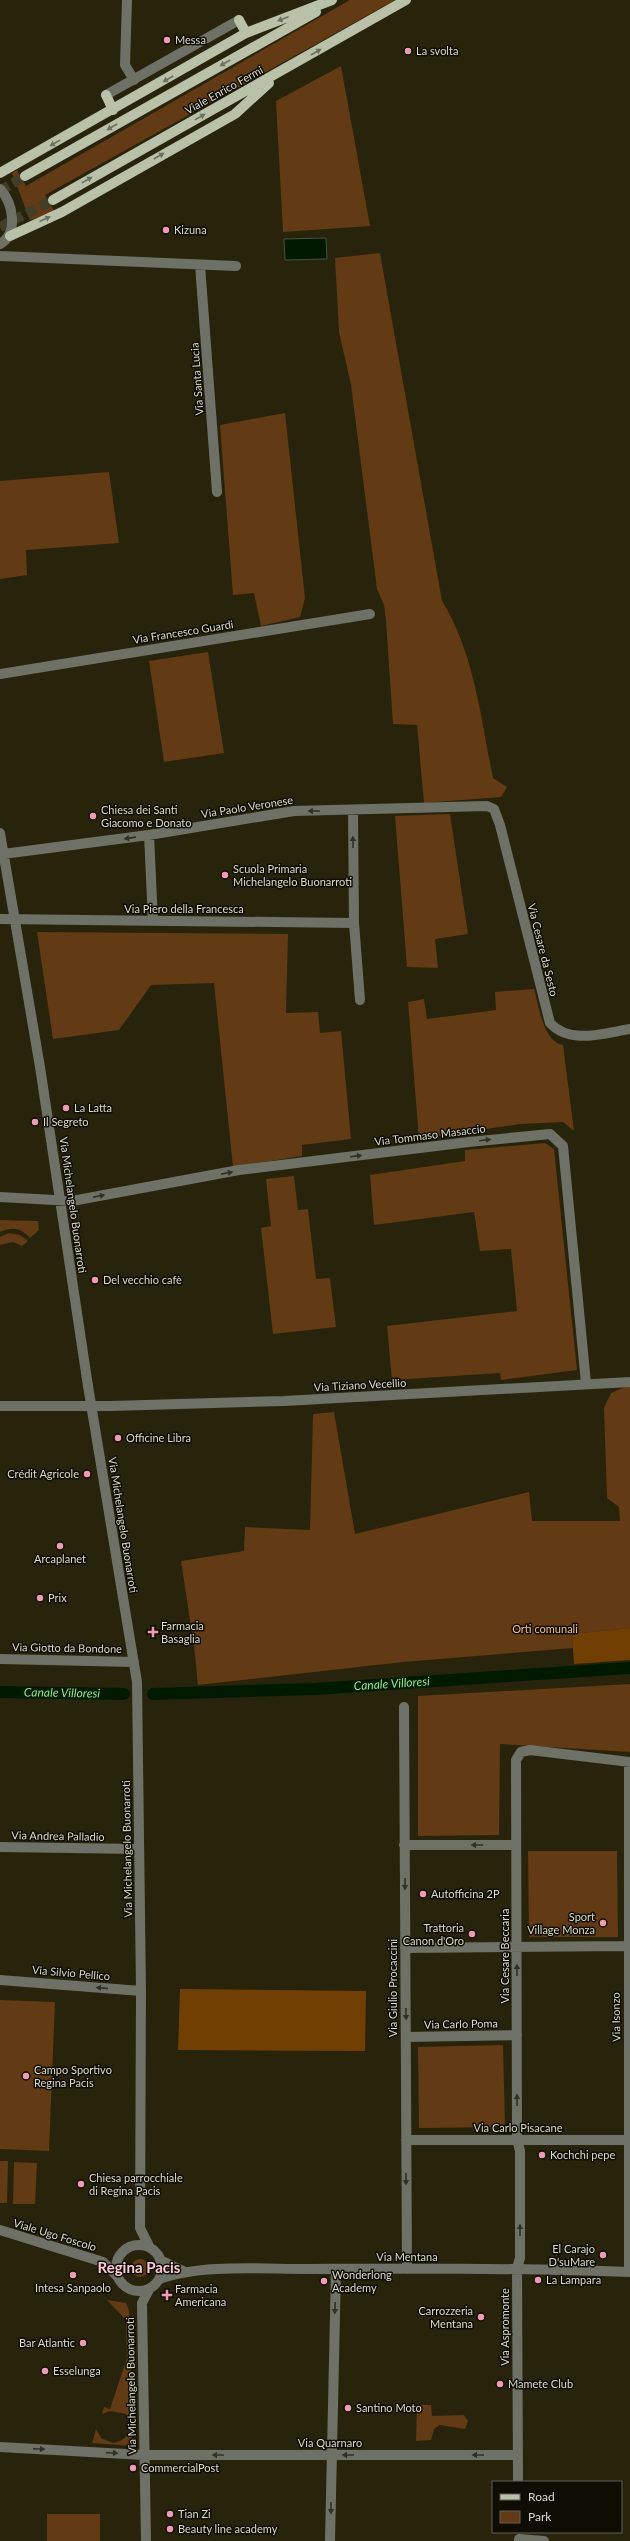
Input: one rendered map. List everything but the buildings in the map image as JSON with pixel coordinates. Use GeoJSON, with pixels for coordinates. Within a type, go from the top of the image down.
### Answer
{"type":"FeatureCollection","features":[{"type":"Feature","properties":{"kind":"main road"},"geometry":{"type":"LineString","coordinates":[[0,173],[246,33],[332,0]]}},
{"type":"Feature","properties":{"kind":"main road","name":"Viale Enrico Fermi"},"geometry":{"type":"LineString","coordinates":[[26,176],[337,0]]}},
{"type":"Feature","properties":{"kind":"main road","name":"Viale Enrico Fermi"},"geometry":{"type":"LineString","coordinates":[[53,200],[406,0]]}},
{"type":"Feature","properties":{"kind":"main road"},"geometry":{"type":"LineString","coordinates":[[238,20],[246,33]]}},
{"type":"Feature","properties":{"kind":"main road"},"geometry":{"type":"LineString","coordinates":[[6,240],[62,212],[235,114],[282,71]]}},
{"type":"Feature","properties":{"kind":"main road"},"geometry":{"type":"LineString","coordinates":[[106,95],[113,110]]}},
{"type":"Feature","properties":{"kind":"street"},"geometry":{"type":"LineString","coordinates":[[127,0],[125,65],[134,80]]}},
{"type":"Feature","properties":{"kind":"street"},"geometry":{"type":"LineString","coordinates":[[106,95],[238,20]]}},
{"type":"Feature","properties":{"kind":"street"},"geometry":{"type":"LineString","coordinates":[[0,189],[8,200],[11,213],[6,240],[14,251],[27,256]]}},
{"type":"Feature","properties":{"kind":"street"},"geometry":{"type":"LineString","coordinates":[[0,256],[236,266]]}},
{"type":"Feature","properties":{"kind":"street","name":"Via Santa Lucia"},"geometry":{"type":"LineString","coordinates":[[200,265],[217,492]]}},
{"type":"Feature","properties":{"kind":"street","name":"Via Francesco Guardi"},"geometry":{"type":"LineString","coordinates":[[0,674],[370,614]]}},
{"type":"Feature","properties":{"kind":"street","name":"Via Paolo Veronese"},"geometry":{"type":"LineString","coordinates":[[3,854],[150,835],[277,813],[486,806]]}},
{"type":"Feature","properties":{"kind":"street","name":"Via Cesare da Sesto"},"geometry":{"type":"LineString","coordinates":[[486,806],[494,809],[500,824],[550,1023],[563,1034],[574,1036],[630,1029]]}},
{"type":"Feature","properties":{"kind":"street"},"geometry":{"type":"LineString","coordinates":[[353,811],[354,922],[360,1000]]}},
{"type":"Feature","properties":{"kind":"street","name":"Via Michelangelo Buonarroti"},"geometry":{"type":"LineString","coordinates":[[0,833],[138,1693],[141,1991],[140,2228],[150,2248]]}},
{"type":"Feature","properties":{"kind":"street"},"geometry":{"type":"LineString","coordinates":[[150,835],[153,921]]}},
{"type":"Feature","properties":{"kind":"street","name":"Via Piero della Francesca"},"geometry":{"type":"LineString","coordinates":[[0,919],[354,922]]}},
{"type":"Feature","properties":{"kind":"street","name":"Via Tommaso Masaccio"},"geometry":{"type":"LineString","coordinates":[[0,1197],[72,1201],[239,1170],[484,1140],[550,1134],[563,1146],[586,1383]]}},
{"type":"Feature","properties":{"kind":"street","name":"Via Tiziano Vecellio"},"geometry":{"type":"LineString","coordinates":[[0,1406],[92,1407],[350,1398],[586,1383],[630,1382]]}},
{"type":"Feature","properties":{"kind":"street","name":"Via Giotto da Bondone"},"geometry":{"type":"LineString","coordinates":[[0,1659],[134,1662]]}},
{"type":"Feature","properties":{"kind":"street","name":"Via Giulio Procaccini"},"geometry":{"type":"LineString","coordinates":[[404,1707],[407,2269]]}},
{"type":"Feature","properties":{"kind":"street","name":"Via Cesare Beccaria"},"geometry":{"type":"LineString","coordinates":[[517,2268],[520,2258],[520,2151],[516,2139],[516,1760],[521,1752],[530,1750],[629,1762]]}},
{"type":"Feature","properties":{"kind":"street","name":"Via Isonzo"},"geometry":{"type":"LineString","coordinates":[[629,1762],[627,1946],[630,2272]]}},
{"type":"Feature","properties":{"kind":"street"},"geometry":{"type":"LineString","coordinates":[[404,1845],[516,1845]]}},
{"type":"Feature","properties":{"kind":"street","name":"Via Andrea Palladio"},"geometry":{"type":"LineString","coordinates":[[0,1847],[139,1849]]}},
{"type":"Feature","properties":{"kind":"street"},"geometry":{"type":"LineString","coordinates":[[405,1948],[627,1946]]}},
{"type":"Feature","properties":{"kind":"street","name":"Via Silvio Pellico"},"geometry":{"type":"LineString","coordinates":[[0,1980],[141,1991]]}},
{"type":"Feature","properties":{"kind":"street","name":"Via Carlo Poma"},"geometry":{"type":"LineString","coordinates":[[406,2037],[517,2035]]}},
{"type":"Feature","properties":{"kind":"street","name":"Via Carlo Pisacane"},"geometry":{"type":"LineString","coordinates":[[406,2140],[629,2140]]}},
{"type":"Feature","properties":{"kind":"street","name":"Via Michelangelo Buonarroti"},"geometry":{"type":"LineString","coordinates":[[130,2247],[140,2228]]}},
{"type":"Feature","properties":{"kind":"street","name":"Viale Ugo Foscolo"},"geometry":{"type":"LineString","coordinates":[[0,2230],[102,2262],[118,2276]]}},
{"type":"Feature","properties":{"kind":"street"},"geometry":{"type":"LineString","coordinates":[[137,2245],[150,2248],[160,2260],[162,2272],[159,2279],[150,2288],[142,2291],[132,2290],[122,2284],[118,2276],[116,2267],[120,2256],[130,2247],[137,2245]]}},
{"type":"Feature","properties":{"kind":"street","name":"Viale Ugo Foscolo"},"geometry":{"type":"LineString","coordinates":[[102,2262],[120,2256]]}},
{"type":"Feature","properties":{"kind":"street","name":"Via Mentana"},"geometry":{"type":"LineString","coordinates":[[160,2260],[183,2271]]}},
{"type":"Feature","properties":{"kind":"street","name":"Via Mentana"},"geometry":{"type":"LineString","coordinates":[[159,2279],[183,2271],[517,2268],[630,2272]]}},
{"type":"Feature","properties":{"kind":"street","name":"Via Aspromonte"},"geometry":{"type":"LineString","coordinates":[[517,2268],[518,2481]]}},
{"type":"Feature","properties":{"kind":"street"},"geometry":{"type":"LineString","coordinates":[[330,2541],[336,2269]]}},
{"type":"Feature","properties":{"kind":"street","name":"Via Michelangelo Buonarroti"},"geometry":{"type":"LineString","coordinates":[[146,2541],[143,2455],[142,2303],[150,2288]]}},
{"type":"Feature","properties":{"kind":"street","name":"Via Michelangelo Buonarroti"},"geometry":{"type":"LineString","coordinates":[[132,2290],[142,2303]]}},
{"type":"Feature","properties":{"kind":"street","name":"Via Quarnaro"},"geometry":{"type":"LineString","coordinates":[[0,2447],[143,2455],[517,2455]]}},
{"type":"Feature","properties":{"kind":"street"},"geometry":{"type":"LineString","coordinates":[[519,2537],[544,2541]]}},
{"type":"Feature","properties":{"kind":"green space"},"geometry":{"type":"Polygon","coordinates":[[[350,0],[395,0],[45,195],[55,212],[30,220],[12,173],[17,170],[26,186],[350,0]]]}},
{"type":"Feature","properties":{"kind":"green space"},"geometry":{"type":"Polygon","coordinates":[[[341,66],[370,226],[283,232],[276,101],[341,66]]]}},
{"type":"Feature","properties":{"kind":"green space"},"geometry":{"type":"Polygon","coordinates":[[[380,253],[442,601],[462,642],[469,664],[475,686],[493,778],[507,787],[501,797],[424,803],[417,725],[393,724],[386,621],[384,605],[377,589],[351,385],[339,332],[335,258],[380,253]]]}},
{"type":"Feature","properties":{"kind":"green space"},"geometry":{"type":"Polygon","coordinates":[[[285,413],[305,598],[300,617],[261,626],[254,593],[233,595],[220,425],[285,413]]]}},
{"type":"Feature","properties":{"kind":"green space"},"geometry":{"type":"Polygon","coordinates":[[[109,472],[119,543],[26,550],[27,575],[0,579],[0,481],[109,472]]]}},
{"type":"Feature","properties":{"kind":"green space"},"geometry":{"type":"Polygon","coordinates":[[[208,652],[224,753],[164,762],[149,661],[208,652]]]}},
{"type":"Feature","properties":{"kind":"green space"},"geometry":{"type":"Polygon","coordinates":[[[450,814],[468,934],[435,939],[438,968],[407,967],[395,816],[450,814]]]}},
{"type":"Feature","properties":{"kind":"green space"},"geometry":{"type":"Polygon","coordinates":[[[37,932],[288,934],[286,1013],[318,1012],[320,1033],[341,1031],[351,1139],[302,1145],[302,1156],[233,1167],[214,983],[151,985],[119,1030],[53,1039],[37,932]]]}},
{"type":"Feature","properties":{"kind":"green space"},"geometry":{"type":"Polygon","coordinates":[[[534,989],[540,1014],[546,1030],[556,1042],[563,1045],[574,1131],[563,1122],[520,1124],[419,1139],[408,1002],[424,999],[427,1019],[496,1010],[495,992],[534,989]]]}},
{"type":"Feature","properties":{"kind":"green space"},"geometry":{"type":"Polygon","coordinates":[[[545,1143],[554,1149],[577,1370],[501,1380],[500,1373],[392,1380],[387,1326],[517,1311],[511,1249],[480,1251],[474,1212],[374,1225],[370,1175],[465,1161],[465,1150],[545,1143]]]}},
{"type":"Feature","properties":{"kind":"green space"},"geometry":{"type":"Polygon","coordinates":[[[294,1176],[298,1210],[308,1209],[316,1279],[330,1278],[336,1327],[273,1334],[261,1228],[271,1226],[266,1179],[294,1176]]]}},
{"type":"Feature","properties":{"kind":"green space"},"geometry":{"type":"Polygon","coordinates":[[[0,1220],[38,1221],[39,1230],[30,1238],[20,1230],[16,1229],[9,1229],[0,1232],[0,1220]]]}},
{"type":"Feature","properties":{"kind":"green space"},"geometry":{"type":"Polygon","coordinates":[[[9,1233],[20,1235],[28,1241],[22,1246],[13,1242],[0,1245],[0,1237],[9,1233]]]}},
{"type":"Feature","properties":{"kind":"green space","name":"Orti comunali"},"geometry":{"type":"Polygon","coordinates":[[[630,1386],[630,1628],[572,1634],[573,1648],[403,1662],[198,1685],[194,1646],[181,1561],[244,1551],[245,1527],[310,1530],[313,1414],[334,1412],[355,1534],[529,1492],[532,1521],[620,1521],[619,1507],[607,1498],[604,1408],[611,1393],[630,1386]]]}},
{"type":"Feature","properties":{"kind":"green space"},"geometry":{"type":"Polygon","coordinates":[[[630,1684],[630,1752],[500,1744],[499,1835],[418,1836],[418,1696],[630,1684]]]}},
{"type":"Feature","properties":{"kind":"green space"},"geometry":{"type":"Polygon","coordinates":[[[528,1851],[617,1851],[618,1937],[529,1937],[528,1851]]]}},
{"type":"Feature","properties":{"kind":"green space","name":"Campo Sportivo Regina Pacis"},"geometry":{"type":"Polygon","coordinates":[[[0,2000],[55,2002],[49,2151],[0,2149],[0,2000]]]}},
{"type":"Feature","properties":{"kind":"green space"},"geometry":{"type":"Polygon","coordinates":[[[503,2045],[505,2127],[419,2128],[418,2047],[503,2045]]]}},
{"type":"Feature","properties":{"kind":"green space"},"geometry":{"type":"Polygon","coordinates":[[[0,2161],[8,2161],[7,2203],[0,2203],[0,2161]]]}},
{"type":"Feature","properties":{"kind":"green space"},"geometry":{"type":"Polygon","coordinates":[[[14,2162],[37,2163],[35,2204],[13,2204],[14,2162]]]}},
{"type":"Feature","properties":{"kind":"green space"},"geometry":{"type":"Polygon","coordinates":[[[136,2259],[144,2259],[149,2264],[147,2275],[144,2277],[136,2277],[131,2272],[131,2264],[136,2259]]]}},
{"type":"Feature","properties":{"kind":"green space"},"geometry":{"type":"Polygon","coordinates":[[[107,2300],[126,2303],[129,2310],[132,2446],[92,2443],[96,2429],[101,2438],[113,2443],[127,2436],[130,2428],[126,2414],[110,2411],[102,2414],[104,2407],[110,2409],[127,2358],[126,2320],[107,2300]]]}},
{"type":"Feature","properties":{"kind":"green space"},"geometry":{"type":"Polygon","coordinates":[[[417,2405],[431,2405],[432,2416],[464,2415],[468,2421],[465,2429],[440,2425],[434,2429],[431,2440],[416,2441],[417,2405]]]}},
{"type":"Feature","properties":{"kind":"green space"},"geometry":{"type":"Polygon","coordinates":[[[47,2514],[100,2514],[100,2541],[47,2541],[47,2514]]]}},
{"type":"Feature","properties":{"kind":"shaded area"},"geometry":{"type":"Polygon","coordinates":[[[326,238],[327,259],[285,260],[284,239],[326,238]]]}},
{"type":"Feature","properties":{"kind":"shaded area"},"geometry":{"type":"Polygon","coordinates":[[[630,1628],[630,1660],[574,1664],[572,1634],[630,1628]]]}},
{"type":"Feature","properties":{"kind":"shaded area"},"geometry":{"type":"Polygon","coordinates":[[[180,1989],[366,1991],[365,2051],[178,2050],[180,1989]]]}},
{"type":"Feature","properties":{"kind":"waterway","name":"Canale Villoresi"},"geometry":{"type":"LineString","coordinates":[[153,1694],[314,1689],[630,1668]]}},
{"type":"Feature","properties":{"kind":"waterway","name":"Canale Villoresi"},"geometry":{"type":"LineString","coordinates":[[0,1692],[124,1694]]}},
{"type":"Feature","properties":{"kind":"tunnel"},"geometry":{"type":"LineString","coordinates":[[0,191],[25,176]]}},
{"type":"Feature","properties":{"kind":"tunnel"},"geometry":{"type":"LineString","coordinates":[[0,227],[53,200]]}},
{"type":"Feature","properties":{"kind":"place","name":"Messa"},"geometry":{"type":"Point","coordinates":[167,40]}},
{"type":"Feature","properties":{"kind":"place","name":"La svolta"},"geometry":{"type":"Point","coordinates":[408,51]}},
{"type":"Feature","properties":{"kind":"place","name":"Kizuna"},"geometry":{"type":"Point","coordinates":[166,230]}},
{"type":"Feature","properties":{"kind":"place","name":"Chiesa dei Santi Giacomo e Donato"},"geometry":{"type":"Point","coordinates":[93,816]}},
{"type":"Feature","properties":{"kind":"place","name":"Scuola Primaria Michelangelo Buonarroti"},"geometry":{"type":"Point","coordinates":[225,875]}},
{"type":"Feature","properties":{"kind":"place","name":"La Latta"},"geometry":{"type":"Point","coordinates":[66,1108]}},
{"type":"Feature","properties":{"kind":"place","name":"Il Segreto"},"geometry":{"type":"Point","coordinates":[35,1122]}},
{"type":"Feature","properties":{"kind":"place","name":"Del vecchio cafè"},"geometry":{"type":"Point","coordinates":[95,1280]}},
{"type":"Feature","properties":{"kind":"place","name":"Officine Libra"},"geometry":{"type":"Point","coordinates":[118,1438]}},
{"type":"Feature","properties":{"kind":"place","name":"Crédit Agricole"},"geometry":{"type":"Point","coordinates":[87,1474]}},
{"type":"Feature","properties":{"kind":"place","name":"Arcaplanet"},"geometry":{"type":"Point","coordinates":[60,1546]}},
{"type":"Feature","properties":{"kind":"place","name":"Prix"},"geometry":{"type":"Point","coordinates":[40,1598]}},
{"type":"Feature","properties":{"kind":"place","name":"Farmacia Basaglia"},"geometry":{"type":"Point","coordinates":[153,1632]}},
{"type":"Feature","properties":{"kind":"place","name":"Autofficina 2P"},"geometry":{"type":"Point","coordinates":[423,1894]}},
{"type":"Feature","properties":{"kind":"place","name":"Sport Village Monza"},"geometry":{"type":"Point","coordinates":[603,1923]}},
{"type":"Feature","properties":{"kind":"place","name":"Trattoria Canon d'Oro"},"geometry":{"type":"Point","coordinates":[472,1934]}},
{"type":"Feature","properties":{"kind":"place","name":"Campo Sportivo Regina Pacis"},"geometry":{"type":"Point","coordinates":[26,2076]}},
{"type":"Feature","properties":{"kind":"place","name":"Kochchi pepe"},"geometry":{"type":"Point","coordinates":[542,2155]}},
{"type":"Feature","properties":{"kind":"place","name":"Chiesa parrocchiale di Regina Pacis"},"geometry":{"type":"Point","coordinates":[81,2184]}},
{"type":"Feature","properties":{"kind":"place","name":"El Carajo D'suMare"},"geometry":{"type":"Point","coordinates":[603,2255]}},
{"type":"Feature","properties":{"kind":"place","name":"Intesa Sanpaolo"},"geometry":{"type":"Point","coordinates":[73,2275]}},
{"type":"Feature","properties":{"kind":"place","name":"La Lampara"},"geometry":{"type":"Point","coordinates":[538,2280]}},
{"type":"Feature","properties":{"kind":"place","name":"Wonderlong Academy"},"geometry":{"type":"Point","coordinates":[324,2281]}},
{"type":"Feature","properties":{"kind":"place","name":"Farmacia Americana"},"geometry":{"type":"Point","coordinates":[167,2295]}},
{"type":"Feature","properties":{"kind":"place","name":"Carrozzeria Mentana"},"geometry":{"type":"Point","coordinates":[481,2317]}},
{"type":"Feature","properties":{"kind":"place","name":"Bar Atlantic"},"geometry":{"type":"Point","coordinates":[83,2343]}},
{"type":"Feature","properties":{"kind":"place","name":"Esselunga"},"geometry":{"type":"Point","coordinates":[45,2371]}},
{"type":"Feature","properties":{"kind":"place","name":"Mamete Club"},"geometry":{"type":"Point","coordinates":[500,2384]}},
{"type":"Feature","properties":{"kind":"place","name":"Santino Moto"},"geometry":{"type":"Point","coordinates":[348,2408]}},
{"type":"Feature","properties":{"kind":"place","name":"CommercialPost"},"geometry":{"type":"Point","coordinates":[133,2468]}},
{"type":"Feature","properties":{"kind":"place","name":"Tian Zi"},"geometry":{"type":"Point","coordinates":[170,2514]}},
{"type":"Feature","properties":{"kind":"place","name":"Beauty line academy"},"geometry":{"type":"Point","coordinates":[170,2529]}},
{"type":"Feature","properties":{"kind":"district","name":"Regina Pacis"},"geometry":{"type":"Point","coordinates":[139,2268]}}]}
